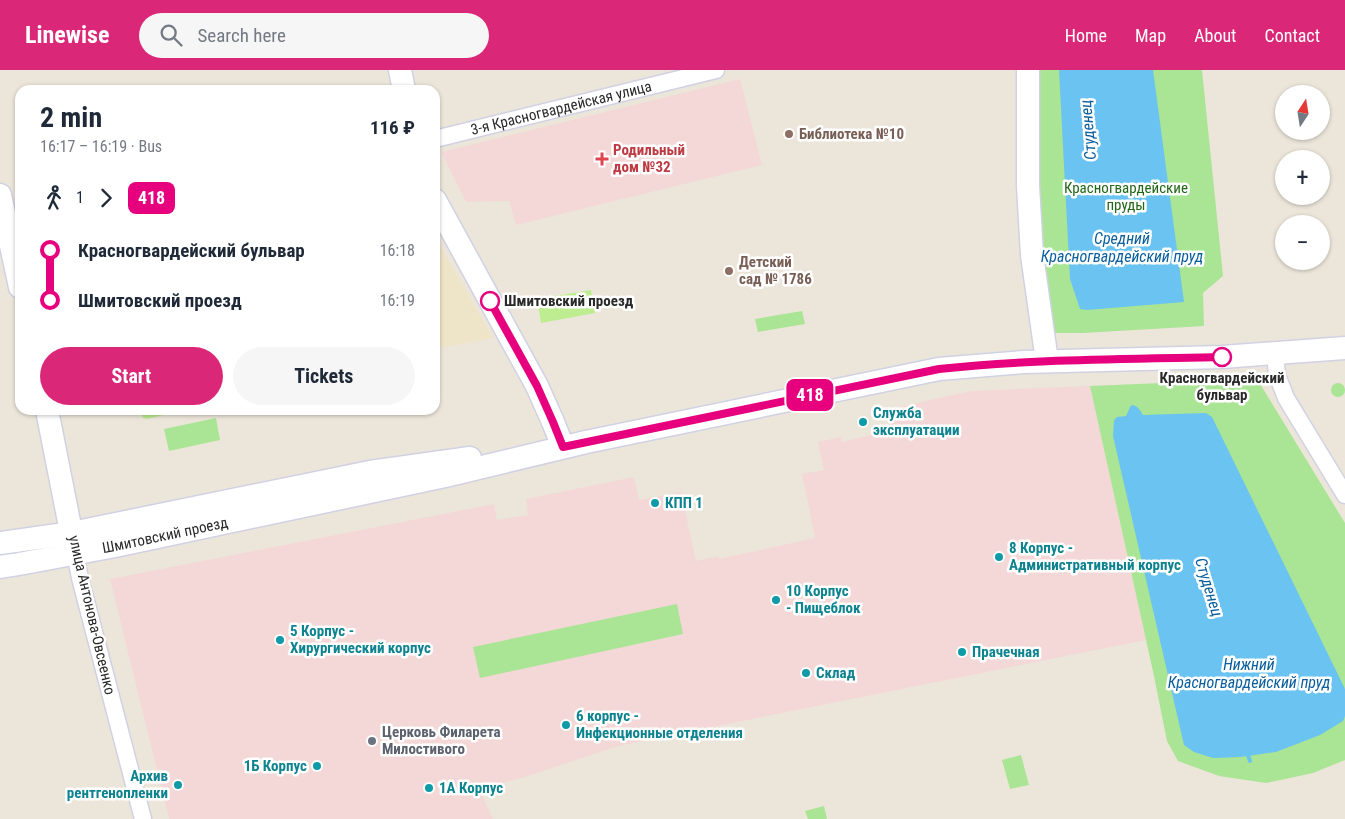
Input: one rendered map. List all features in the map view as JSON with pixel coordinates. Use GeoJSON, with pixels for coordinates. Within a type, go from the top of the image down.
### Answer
{"type":"FeatureCollection","features":[{"type":"Feature","properties":{"kind":"main road"},"geometry":{"type":"LineString","coordinates":[[400,70],[403,85]]}},
{"type":"Feature","properties":{"kind":"main road"},"geometry":{"type":"LineString","coordinates":[[1028,70],[1028,186],[1032,255],[1047,361]]}},
{"type":"Feature","properties":{"kind":"main road"},"geometry":{"type":"LineString","coordinates":[[0,194],[15,243]]}},
{"type":"Feature","properties":{"kind":"main road"},"geometry":{"type":"LineString","coordinates":[[440,209],[537,386],[563,447]]}},
{"type":"Feature","properties":{"kind":"main road","name":"Шмитовский проезд"},"geometry":{"type":"LineString","coordinates":[[0,567],[74,543],[445,476],[563,447],[939,369],[1047,361],[1222,357],[1345,348]]}},
{"type":"Feature","properties":{"kind":"main road","name":"улица Антонова-Овсеенко"},"geometry":{"type":"LineString","coordinates":[[47,415],[74,543]]}},
{"type":"Feature","properties":{"kind":"main road","name":"Шмитовский проезд"},"geometry":{"type":"LineString","coordinates":[[0,543],[74,543]]}},
{"type":"Feature","properties":{"kind":"main road"},"geometry":{"type":"LineString","coordinates":[[0,572],[74,543]]}},
{"type":"Feature","properties":{"kind":"street","name":"3-я Красногвардейская улица"},"geometry":{"type":"LineString","coordinates":[[440,137],[716,70]]}},
{"type":"Feature","properties":{"kind":"street"},"geometry":{"type":"LineString","coordinates":[[1275,354],[1277,375],[1286,398],[1345,495]]}},
{"type":"Feature","properties":{"kind":"street","name":"улица Антонова-Овсеенко"},"geometry":{"type":"LineString","coordinates":[[74,543],[82,587],[143,819]]}},
{"type":"Feature","properties":{"kind":"shaded area","name":"Родильный дом №32"},"geometry":{"type":"Polygon","coordinates":[[[740,79],[762,165],[516,225],[509,201],[466,202],[441,152],[740,79]]]}},
{"type":"Feature","properties":{"kind":"shaded area"},"geometry":{"type":"Polygon","coordinates":[[[440,245],[455,272],[493,338],[440,348],[440,245]]]}},
{"type":"Feature","properties":{"kind":"shaded area"},"geometry":{"type":"Polygon","coordinates":[[[1090,386],[1146,640],[618,746],[522,778],[479,789],[493,819],[169,819],[110,579],[494,504],[497,520],[528,515],[526,499],[634,477],[639,500],[681,492],[696,561],[718,556],[719,559],[815,538],[802,474],[824,470],[818,442],[841,437],[842,442],[891,430],[886,410],[971,391],[1090,386]]]}},
{"type":"Feature","properties":{"kind":"green space","name":"Красногвардейские пруды"},"geometry":{"type":"Polygon","coordinates":[[[1035,70],[1202,70],[1223,276],[1203,293],[1204,326],[1051,333],[1034,177],[1035,70]]]}},
{"type":"Feature","properties":{"kind":"green space"},"geometry":{"type":"Polygon","coordinates":[[[591,290],[595,313],[541,323],[537,299],[591,290]]]}},
{"type":"Feature","properties":{"kind":"green space"},"geometry":{"type":"Polygon","coordinates":[[[802,311],[805,324],[758,332],[755,319],[802,311]]]}},
{"type":"Feature","properties":{"kind":"green space","name":"Нижний Красногвардейский пруд"},"geometry":{"type":"Polygon","coordinates":[[[1257,379],[1345,523],[1345,760],[1313,773],[1266,783],[1219,776],[1178,761],[1167,741],[1090,386],[1257,379]]]}},
{"type":"Feature","properties":{"kind":"green space"},"geometry":{"type":"Polygon","coordinates":[[[1335,383],[1341,383],[1345,390],[1341,397],[1335,397],[1331,393],[1331,387],[1335,383]]]}},
{"type":"Feature","properties":{"kind":"green space"},"geometry":{"type":"Polygon","coordinates":[[[142,415],[163,415],[147,419],[143,418],[142,415]]]}},
{"type":"Feature","properties":{"kind":"green space"},"geometry":{"type":"Polygon","coordinates":[[[216,418],[220,440],[169,451],[164,429],[216,418]]]}},
{"type":"Feature","properties":{"kind":"green space"},"geometry":{"type":"Polygon","coordinates":[[[677,604],[683,634],[480,678],[473,647],[677,604]]]}},
{"type":"Feature","properties":{"kind":"green space"},"geometry":{"type":"Polygon","coordinates":[[[1021,755],[1029,785],[1010,789],[1002,760],[1021,755]]]}},
{"type":"Feature","properties":{"kind":"green space"},"geometry":{"type":"Polygon","coordinates":[[[824,806],[827,819],[808,819],[805,811],[824,806]]]}},
{"type":"Feature","properties":{"kind":"water","name":"Средний Красногвардейский пруд"},"geometry":{"type":"Polygon","coordinates":[[[1059,70],[1153,70],[1184,302],[1080,309],[1070,279],[1059,70]]]}},
{"type":"Feature","properties":{"kind":"water","name":"Нижний Красногвардейский пруд"},"geometry":{"type":"Polygon","coordinates":[[[1132,405],[1137,407],[1143,415],[1206,413],[1212,417],[1345,689],[1345,716],[1343,721],[1320,735],[1276,752],[1240,757],[1213,758],[1194,752],[1184,745],[1113,436],[1114,420],[1117,417],[1126,416],[1132,405]]]}},
{"type":"Feature","properties":{"kind":"waterway","name":"Студенец"},"geometry":{"type":"LineString","coordinates":[[1247,752],[1250,761]]}},
{"type":"Feature","properties":{"kind":"bus line","name":"418"},"geometry":{"type":"LineString","coordinates":[[490,301],[537,386],[563,447],[939,369],[1047,361],[1222,357]]}},
{"type":"Feature","properties":{"kind":"place","name":"Библиотека №10"},"geometry":{"type":"Point","coordinates":[789,134]}},
{"type":"Feature","properties":{"kind":"place","name":"Родильный дом №32"},"geometry":{"type":"Point","coordinates":[602,159]}},
{"type":"Feature","properties":{"kind":"place","name":"Детский сад № 1786"},"geometry":{"type":"Point","coordinates":[729,271]}},
{"type":"Feature","properties":{"kind":"place","name":"Шмитовский проезд"},"geometry":{"type":"Point","coordinates":[490,301]}},
{"type":"Feature","properties":{"kind":"place","name":"Красногвардейский бульвар"},"geometry":{"type":"Point","coordinates":[1222,357]}},
{"type":"Feature","properties":{"kind":"place","name":"Служба эксплуатации"},"geometry":{"type":"Point","coordinates":[863,422]}},
{"type":"Feature","properties":{"kind":"place","name":"КПП 1"},"geometry":{"type":"Point","coordinates":[655,503]}},
{"type":"Feature","properties":{"kind":"place","name":"8 Корпус - Административный корпус"},"geometry":{"type":"Point","coordinates":[999,557]}},
{"type":"Feature","properties":{"kind":"place","name":"10 Корпус - Пищеблок"},"geometry":{"type":"Point","coordinates":[776,600]}},
{"type":"Feature","properties":{"kind":"place","name":"5 Корпус - Хирургический корпус"},"geometry":{"type":"Point","coordinates":[280,640]}},
{"type":"Feature","properties":{"kind":"place","name":"Прачечная"},"geometry":{"type":"Point","coordinates":[962,652]}},
{"type":"Feature","properties":{"kind":"place","name":"Склад"},"geometry":{"type":"Point","coordinates":[806,673]}},
{"type":"Feature","properties":{"kind":"place","name":"6 корпус - Инфекционные отделения"},"geometry":{"type":"Point","coordinates":[566,725]}},
{"type":"Feature","properties":{"kind":"place","name":"Церковь Филарета Милостивого"},"geometry":{"type":"Point","coordinates":[372,741]}},
{"type":"Feature","properties":{"kind":"place","name":"1Б Корпус"},"geometry":{"type":"Point","coordinates":[317,766]}},
{"type":"Feature","properties":{"kind":"place","name":"Архив рентгенопленки"},"geometry":{"type":"Point","coordinates":[178,785]}},
{"type":"Feature","properties":{"kind":"place","name":"1А Корпус"},"geometry":{"type":"Point","coordinates":[429,788]}}]}
